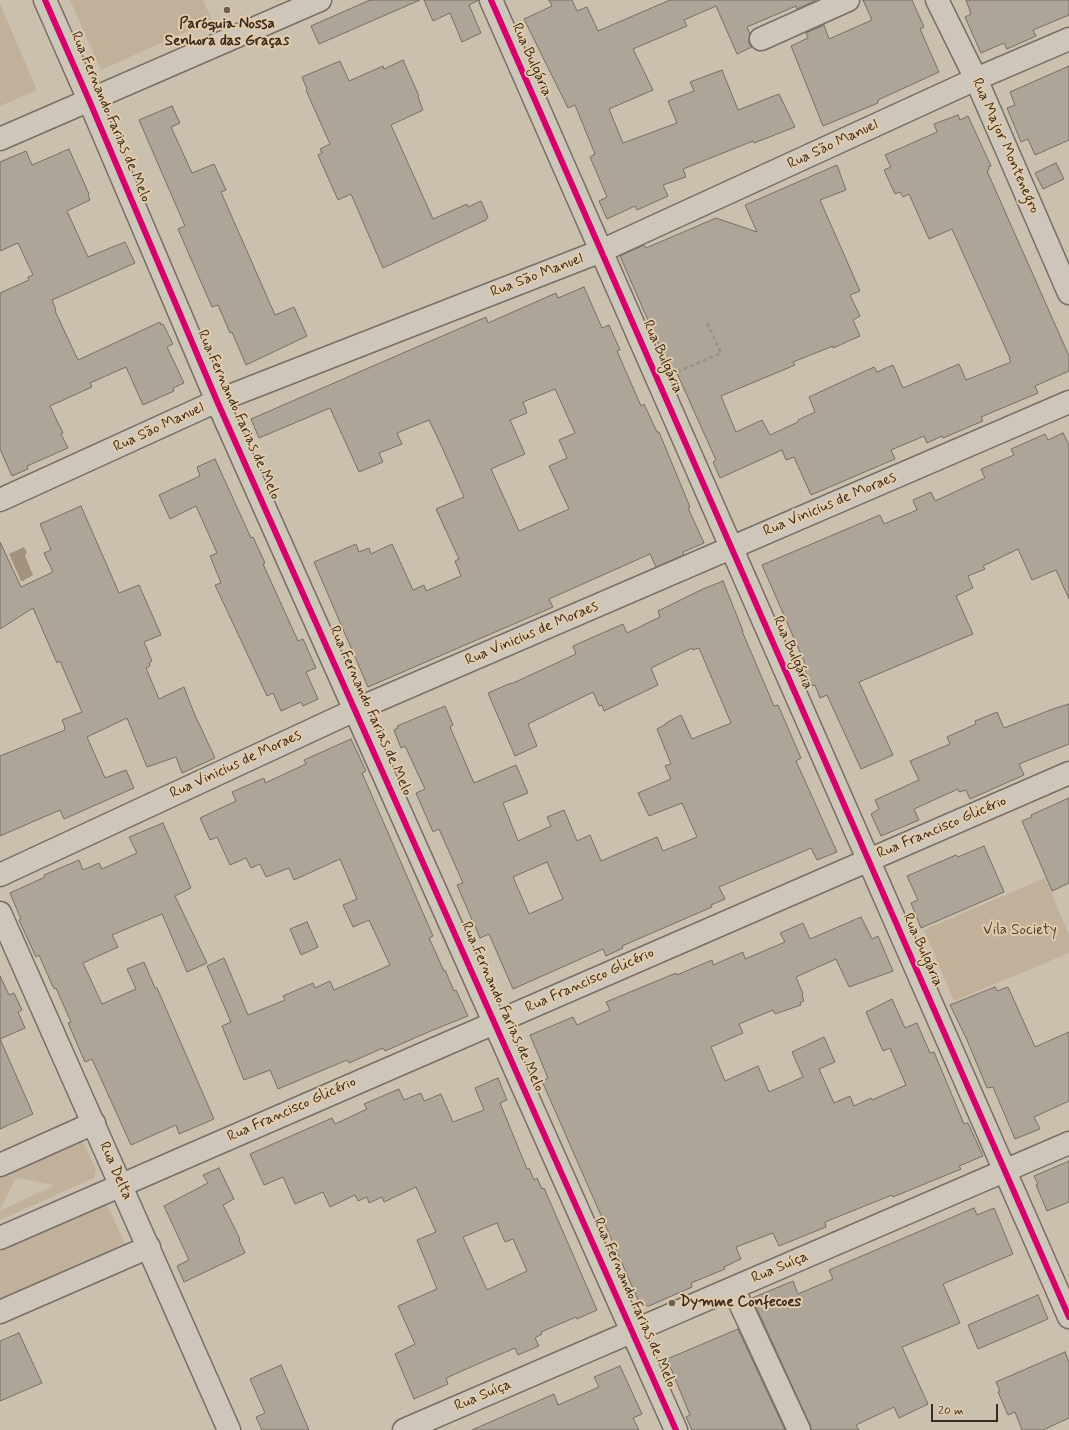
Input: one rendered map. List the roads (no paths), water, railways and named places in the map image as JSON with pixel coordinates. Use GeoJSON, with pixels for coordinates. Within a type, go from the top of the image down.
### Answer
{"type":"FeatureCollection","features":[{"type":"Feature","properties":{"kind":"street","name":"Rua Fernando Farias de Melo"},"geometry":{"type":"LineString","coordinates":[[45,0],[217,401],[676,1430]]}},
{"type":"Feature","properties":{"kind":"street"},"geometry":{"type":"LineString","coordinates":[[0,139],[320,0]]}},
{"type":"Feature","properties":{"kind":"street","name":"Rua Bulgária"},"geometry":{"type":"LineString","coordinates":[[491,0],[1069,1317]]}},
{"type":"Feature","properties":{"kind":"street"},"geometry":{"type":"LineString","coordinates":[[761,39],[848,0]]}},
{"type":"Feature","properties":{"kind":"street","name":"Rua Major Montenegro"},"geometry":{"type":"LineString","coordinates":[[937,0],[976,79],[1069,293]]}},
{"type":"Feature","properties":{"kind":"street","name":"Rua São Manuel"},"geometry":{"type":"LineString","coordinates":[[0,500],[217,401],[601,251],[976,79],[1069,39]]}},
{"type":"Feature","properties":{"kind":"street","name":"Rua Vinicius de Moraes"},"geometry":{"type":"LineString","coordinates":[[0,875],[355,710],[1069,402]]}},
{"type":"Feature","properties":{"kind":"street","name":"Rua Francisco Glicério"},"geometry":{"type":"LineString","coordinates":[[0,1238],[1069,773]]}},
{"type":"Feature","properties":{"kind":"street","name":"Rua Delta"},"geometry":{"type":"LineString","coordinates":[[0,914],[229,1430]]}},
{"type":"Feature","properties":{"kind":"street"},"geometry":{"type":"LineString","coordinates":[[0,1165],[94,1123]]}},
{"type":"Feature","properties":{"kind":"street","name":"Rua Suíça"},"geometry":{"type":"LineString","coordinates":[[404,1430],[1069,1143]]}},
{"type":"Feature","properties":{"kind":"street"},"geometry":{"type":"LineString","coordinates":[[0,1312],[149,1247]]}},
{"type":"Feature","properties":{"kind":"street"},"geometry":{"type":"LineString","coordinates":[[733,1288],[799,1430]]}},
{"type":"Feature","properties":{"kind":"place","name":"Paróquia Nossa Senhora das Graças"},"geometry":{"type":"Point","coordinates":[227,10]}},
{"type":"Feature","properties":{"kind":"place","name":"Dymme Confecoes"},"geometry":{"type":"Point","coordinates":[672,1303]}},
{"type":"Feature","properties":{"kind":"park label","name":"Vila Society"},"geometry":{"type":"Point","coordinates":[1020,931]}}]}
